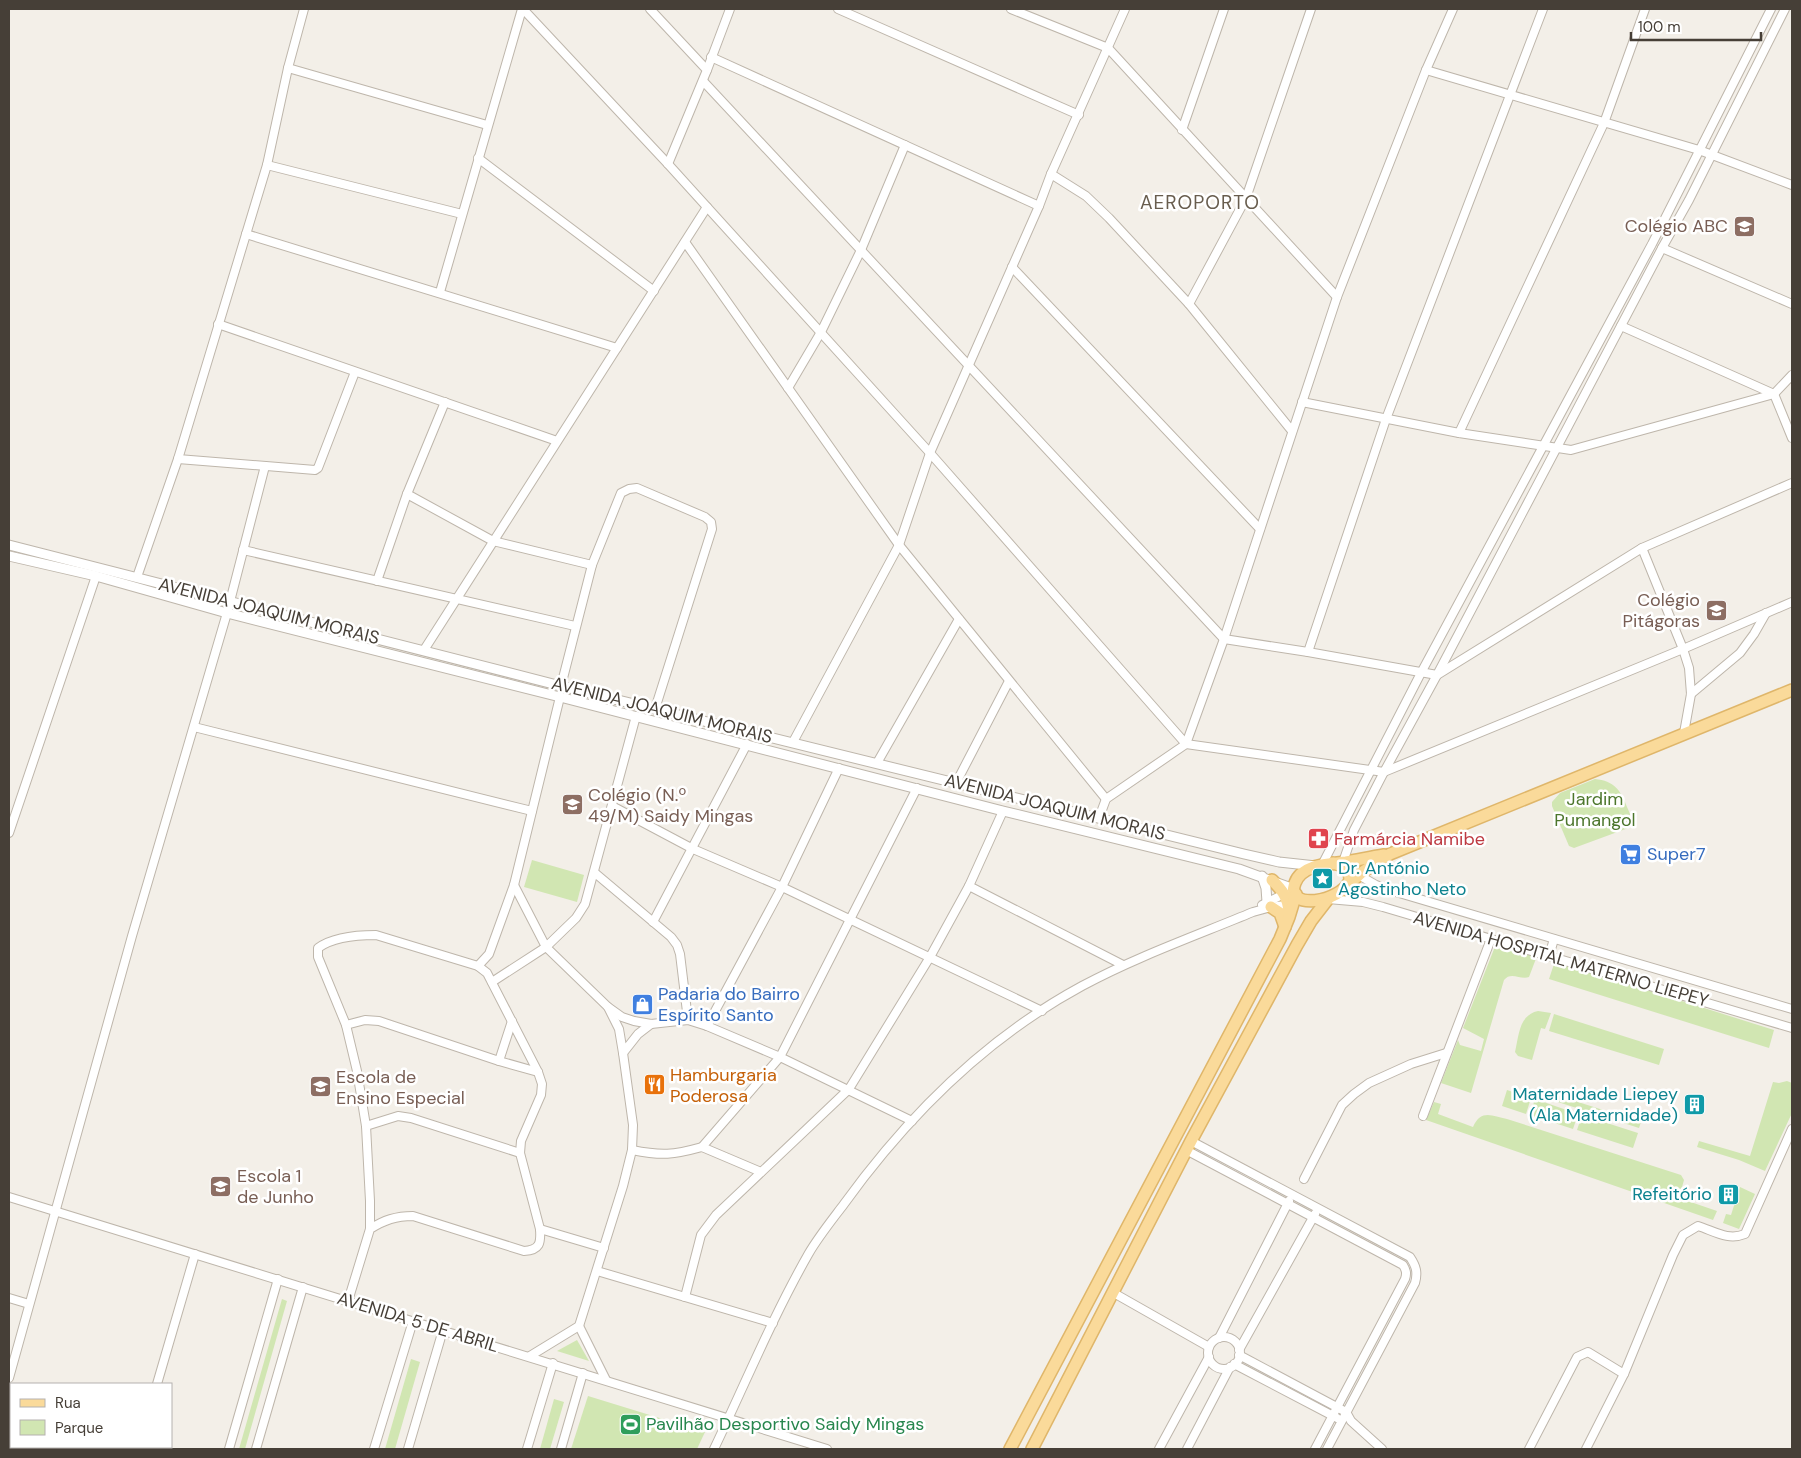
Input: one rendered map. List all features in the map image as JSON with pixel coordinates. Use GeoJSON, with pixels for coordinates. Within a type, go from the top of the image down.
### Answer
{"type":"FeatureCollection","features":[{"type":"Feature","properties":{"kind":"main road"},"geometry":{"type":"LineString","coordinates":[[1032,1449],[1188,1146],[1297,945],[1311,921],[1328,899],[1342,891],[1358,875],[1390,854],[1792,690]]}},
{"type":"Feature","properties":{"kind":"main road"},"geometry":{"type":"LineString","coordinates":[[1010,1449],[1287,922],[1294,884],[1299,876],[1334,865],[1390,854]]}},
{"type":"Feature","properties":{"kind":"main road"},"geometry":{"type":"LineString","coordinates":[[1334,865],[1350,876],[1349,884]]}},
{"type":"Feature","properties":{"kind":"main road"},"geometry":{"type":"LineString","coordinates":[[1267,878],[1291,897],[1309,901],[1328,899]]}},
{"type":"Feature","properties":{"kind":"main road"},"geometry":{"type":"LineString","coordinates":[[1269,904],[1287,922]]}},
{"type":"Feature","properties":{"kind":"street"},"geometry":{"type":"LineString","coordinates":[[137,577],[178,459],[267,164],[288,68],[304,9]]}},
{"type":"Feature","properties":{"kind":"street"},"geometry":{"type":"LineString","coordinates":[[440,292],[522,9]]}},
{"type":"Feature","properties":{"kind":"street"},"geometry":{"type":"LineString","coordinates":[[522,9],[668,164],[821,332],[1186,744],[1384,772],[1792,602]]}},
{"type":"Feature","properties":{"kind":"street"},"geometry":{"type":"LineString","coordinates":[[650,9],[707,70]]}},
{"type":"Feature","properties":{"kind":"street"},"geometry":{"type":"LineString","coordinates":[[668,164],[703,81],[730,9]]}},
{"type":"Feature","properties":{"kind":"street"},"geometry":{"type":"LineString","coordinates":[[838,9],[1078,116]]}},
{"type":"Feature","properties":{"kind":"street"},"geometry":{"type":"LineString","coordinates":[[1011,9],[1021,11],[1108,48],[1337,297]]}},
{"type":"Feature","properties":{"kind":"street"},"geometry":{"type":"LineString","coordinates":[[793,742],[899,545],[930,453],[1125,9]]}},
{"type":"Feature","properties":{"kind":"street"},"geometry":{"type":"LineString","coordinates":[[1182,130],[1224,9]]}},
{"type":"Feature","properties":{"kind":"street"},"geometry":{"type":"LineString","coordinates":[[1189,304],[1246,198],[1310,9]]}},
{"type":"Feature","properties":{"kind":"street"},"geometry":{"type":"LineString","coordinates":[[1099,818],[1106,798],[1186,744],[1224,639],[1337,297],[1426,70],[1453,9]]}},
{"type":"Feature","properties":{"kind":"street"},"geometry":{"type":"LineString","coordinates":[[1308,652],[1386,419],[1543,9]]}},
{"type":"Feature","properties":{"kind":"street"},"geometry":{"type":"LineString","coordinates":[[1459,433],[1604,123],[1645,9]]}},
{"type":"Feature","properties":{"kind":"street"},"geometry":{"type":"LineString","coordinates":[[1334,865],[1371,769],[1652,244],[1771,9]]}},
{"type":"Feature","properties":{"kind":"street"},"geometry":{"type":"LineString","coordinates":[[1334,865],[1689,200],[1785,9]]}},
{"type":"Feature","properties":{"kind":"street"},"geometry":{"type":"LineString","coordinates":[[711,56],[1039,206]]}},
{"type":"Feature","properties":{"kind":"street"},"geometry":{"type":"LineString","coordinates":[[288,68],[488,125]]}},
{"type":"Feature","properties":{"kind":"street"},"geometry":{"type":"LineString","coordinates":[[1426,70],[1699,150],[1792,185]]}},
{"type":"Feature","properties":{"kind":"street"},"geometry":{"type":"LineString","coordinates":[[703,81],[1224,639],[1437,675],[1642,548],[1792,483]]}},
{"type":"Feature","properties":{"kind":"street"},"geometry":{"type":"LineString","coordinates":[[788,388],[821,332],[861,250],[905,145]]}},
{"type":"Feature","properties":{"kind":"street"},"geometry":{"type":"LineString","coordinates":[[478,158],[654,291]]}},
{"type":"Feature","properties":{"kind":"street"},"geometry":{"type":"LineString","coordinates":[[267,164],[462,214]]}},
{"type":"Feature","properties":{"kind":"street"},"geometry":{"type":"LineString","coordinates":[[1051,174],[1086,196],[1189,304],[1292,432]]}},
{"type":"Feature","properties":{"kind":"street"},"geometry":{"type":"LineString","coordinates":[[424,650],[707,207]]}},
{"type":"Feature","properties":{"kind":"street"},"geometry":{"type":"LineString","coordinates":[[246,234],[440,292],[617,348]]}},
{"type":"Feature","properties":{"kind":"street"},"geometry":{"type":"LineString","coordinates":[[685,242],[899,545],[1106,798]]}},
{"type":"Feature","properties":{"kind":"street"},"geometry":{"type":"LineString","coordinates":[[1662,248],[1792,304]]}},
{"type":"Feature","properties":{"kind":"street"},"geometry":{"type":"LineString","coordinates":[[1012,267],[1260,529]]}},
{"type":"Feature","properties":{"kind":"street"},"geometry":{"type":"LineString","coordinates":[[218,324],[557,441]]}},
{"type":"Feature","properties":{"kind":"street"},"geometry":{"type":"LineString","coordinates":[[1621,326],[1774,394],[1792,438]]}},
{"type":"Feature","properties":{"kind":"street"},"geometry":{"type":"LineString","coordinates":[[178,459],[315,470],[318,468],[355,372]]}},
{"type":"Feature","properties":{"kind":"street"},"geometry":{"type":"LineString","coordinates":[[1302,402],[1459,433],[1571,450],[1774,394],[1792,375]]}},
{"type":"Feature","properties":{"kind":"street"},"geometry":{"type":"LineString","coordinates":[[377,581],[407,494],[445,402]]}},
{"type":"Feature","properties":{"kind":"street"},"geometry":{"type":"LineString","coordinates":[[9,1378],[132,936],[227,613],[265,466]]}},
{"type":"Feature","properties":{"kind":"street"},"geometry":{"type":"LineString","coordinates":[[561,686],[592,564],[621,494],[629,489],[637,488],[705,517],[712,522],[712,529],[655,709]]}},
{"type":"Feature","properties":{"kind":"street"},"geometry":{"type":"LineString","coordinates":[[407,494],[493,541],[592,564]]}},
{"type":"Feature","properties":{"kind":"street","name":"AVENIDA JOAQUIM MORAIS"},"geometry":{"type":"LineString","coordinates":[[9,544],[561,686],[1244,854],[1279,862],[1334,865]]}},
{"type":"Feature","properties":{"kind":"street"},"geometry":{"type":"LineString","coordinates":[[1642,548],[1689,668],[1691,694],[1684,733]]}},
{"type":"Feature","properties":{"kind":"street"},"geometry":{"type":"LineString","coordinates":[[243,550],[575,626]]}},
{"type":"Feature","properties":{"kind":"street","name":"AVENIDA JOAQUIM MORAIS"},"geometry":{"type":"LineString","coordinates":[[9,556],[96,576],[227,613],[560,696],[1267,878]]}},
{"type":"Feature","properties":{"kind":"street"},"geometry":{"type":"LineString","coordinates":[[9,833],[96,576]]}},
{"type":"Feature","properties":{"kind":"street"},"geometry":{"type":"LineString","coordinates":[[1691,694],[1740,653],[1766,613]]}},
{"type":"Feature","properties":{"kind":"street"},"geometry":{"type":"LineString","coordinates":[[877,763],[959,619]]}},
{"type":"Feature","properties":{"kind":"street"},"geometry":{"type":"LineString","coordinates":[[956,783],[1009,680]]}},
{"type":"Feature","properties":{"kind":"street"},"geometry":{"type":"LineString","coordinates":[[478,966],[489,954],[514,885],[560,696]]}},
{"type":"Feature","properties":{"kind":"street"},"geometry":{"type":"LineString","coordinates":[[492,982],[546,947],[576,918],[585,904],[595,873],[636,716]]}},
{"type":"Feature","properties":{"kind":"street"},"geometry":{"type":"LineString","coordinates":[[194,727],[532,811]]}},
{"type":"Feature","properties":{"kind":"street"},"geometry":{"type":"LineString","coordinates":[[653,922],[747,744]]}},
{"type":"Feature","properties":{"kind":"street"},"geometry":{"type":"LineString","coordinates":[[707,1026],[782,887],[839,768]]}},
{"type":"Feature","properties":{"kind":"street"},"geometry":{"type":"LineString","coordinates":[[632,1150],[652,1154],[678,1154],[702,1147],[780,1056],[917,788]]}},
{"type":"Feature","properties":{"kind":"street"},"geometry":{"type":"LineString","coordinates":[[612,806],[693,849],[782,887],[1042,1010]]}},
{"type":"Feature","properties":{"kind":"street"},"geometry":{"type":"LineString","coordinates":[[685,1297],[700,1235],[716,1215],[849,1089],[930,957],[969,886],[1004,811]]}},
{"type":"Feature","properties":{"kind":"street","name":"AVENIDA HOSPITAL MATERNO LIEPEY"},"geometry":{"type":"LineString","coordinates":[[1334,865],[1389,890],[1792,1009]]}},
{"type":"Feature","properties":{"kind":"street"},"geometry":{"type":"LineString","coordinates":[[595,873],[671,937],[677,945],[680,954],[688,1020]]}},
{"type":"Feature","properties":{"kind":"street"},"geometry":{"type":"LineString","coordinates":[[1267,878],[1266,888],[1269,904]]}},
{"type":"Feature","properties":{"kind":"street"},"geometry":{"type":"LineString","coordinates":[[514,885],[546,947],[608,1007],[628,1019],[651,1024],[688,1020],[707,1026],[780,1056],[912,1121]]}},
{"type":"Feature","properties":{"kind":"street"},"geometry":{"type":"LineString","coordinates":[[969,886],[1123,965]]}},
{"type":"Feature","properties":{"kind":"street"},"geometry":{"type":"LineString","coordinates":[[1269,904],[1291,897]]}},
{"type":"Feature","properties":{"kind":"street"},"geometry":{"type":"LineString","coordinates":[[714,1449],[773,1323],[810,1252],[865,1176],[912,1121],[948,1084],[989,1048],[1042,1010],[1080,987],[1123,965],[1269,904],[1291,897]]}},
{"type":"Feature","properties":{"kind":"street","name":"AVENIDA HOSPITAL MATERNO LIEPEY"},"geometry":{"type":"LineString","coordinates":[[1328,899],[1363,902],[1383,907],[1792,1028]]}},
{"type":"Feature","properties":{"kind":"street"},"geometry":{"type":"LineString","coordinates":[[348,1301],[370,1229],[366,1126],[357,1071],[346,1026],[318,957],[318,948],[326,942],[361,935],[376,935],[478,966],[486,972],[538,1072],[542,1084],[541,1095],[521,1140],[520,1153],[540,1229],[541,1237],[538,1246],[533,1251],[524,1252],[413,1216],[400,1216],[384,1220],[370,1229]]}},
{"type":"Feature","properties":{"kind":"street"},"geometry":{"type":"LineString","coordinates":[[1423,1116],[1491,939]]}},
{"type":"Feature","properties":{"kind":"street"},"geometry":{"type":"LineString","coordinates":[[1549,956],[1554,939]]}},
{"type":"Feature","properties":{"kind":"street"},"geometry":{"type":"LineString","coordinates":[[530,1356],[580,1326],[624,1186],[632,1150],[632,1125],[619,1029],[608,1007]]}},
{"type":"Feature","properties":{"kind":"street"},"geometry":{"type":"LineString","coordinates":[[346,1026],[365,1020],[379,1021],[538,1072]]}},
{"type":"Feature","properties":{"kind":"street"},"geometry":{"type":"LineString","coordinates":[[500,1061],[512,1021]]}},
{"type":"Feature","properties":{"kind":"street"},"geometry":{"type":"LineString","coordinates":[[623,1053],[638,1034],[651,1024]]}},
{"type":"Feature","properties":{"kind":"street"},"geometry":{"type":"LineString","coordinates":[[1304,1179],[1342,1105],[1354,1094],[1369,1083],[1411,1064],[1446,1053]]}},
{"type":"Feature","properties":{"kind":"street"},"geometry":{"type":"LineString","coordinates":[[366,1126],[398,1116],[411,1118],[520,1153]]}},
{"type":"Feature","properties":{"kind":"street"},"geometry":{"type":"LineString","coordinates":[[1586,1449],[1624,1374],[1682,1235],[1698,1226],[1727,1237],[1737,1237],[1745,1234],[1792,1129]]}},
{"type":"Feature","properties":{"kind":"street"},"geometry":{"type":"LineString","coordinates":[[1188,1146],[1292,1195],[1410,1257],[1415,1265],[1418,1274],[1415,1283],[1326,1449]]}},
{"type":"Feature","properties":{"kind":"street"},"geometry":{"type":"LineString","coordinates":[[1188,1146],[1287,1204],[1403,1265],[1406,1270],[1405,1279],[1315,1449]]}},
{"type":"Feature","properties":{"kind":"street"},"geometry":{"type":"LineString","coordinates":[[702,1147],[761,1172]]}},
{"type":"Feature","properties":{"kind":"street"},"geometry":{"type":"LineString","coordinates":[[1159,1449],[1209,1357],[1209,1347],[1219,1338],[1292,1195]]}},
{"type":"Feature","properties":{"kind":"street","name":"AVENIDA 5 DE ABRIL"},"geometry":{"type":"LineString","coordinates":[[9,1197],[827,1449]]}},
{"type":"Feature","properties":{"kind":"street"},"geometry":{"type":"LineString","coordinates":[[1188,1449],[1318,1209]]}},
{"type":"Feature","properties":{"kind":"street"},"geometry":{"type":"LineString","coordinates":[[540,1229],[604,1248]]}},
{"type":"Feature","properties":{"kind":"street"},"geometry":{"type":"LineString","coordinates":[[157,1383],[195,1254]]}},
{"type":"Feature","properties":{"kind":"street"},"geometry":{"type":"LineString","coordinates":[[1406,1270],[1415,1265]]}},
{"type":"Feature","properties":{"kind":"street"},"geometry":{"type":"LineString","coordinates":[[597,1271],[773,1323]]}},
{"type":"Feature","properties":{"kind":"street"},"geometry":{"type":"LineString","coordinates":[[229,1449],[278,1279]]}},
{"type":"Feature","properties":{"kind":"street"},"geometry":{"type":"LineString","coordinates":[[256,1449],[303,1287]]}},
{"type":"Feature","properties":{"kind":"street"},"geometry":{"type":"LineString","coordinates":[[1112,1292],[1209,1347]]}},
{"type":"Feature","properties":{"kind":"street"},"geometry":{"type":"LineString","coordinates":[[9,1298],[29,1304]]}},
{"type":"Feature","properties":{"kind":"street"},"geometry":{"type":"LineString","coordinates":[[374,1449],[412,1321]]}},
{"type":"Feature","properties":{"kind":"street"},"geometry":{"type":"LineString","coordinates":[[580,1326],[606,1380]]}},
{"type":"Feature","properties":{"kind":"street"},"geometry":{"type":"LineString","coordinates":[[408,1449],[443,1330]]}},
{"type":"Feature","properties":{"kind":"street"},"geometry":{"type":"LineString","coordinates":[[1219,1338],[1229,1338],[1237,1345],[1239,1352],[1346,1412],[1351,1422],[1382,1449]]}},
{"type":"Feature","properties":{"kind":"street"},"geometry":{"type":"LineString","coordinates":[[1529,1449],[1580,1354],[1588,1352],[1624,1374]]}},
{"type":"Feature","properties":{"kind":"street"},"geometry":{"type":"LineString","coordinates":[[1209,1357],[1215,1366],[1225,1368],[1232,1366],[1342,1420],[1351,1422]]}},
{"type":"Feature","properties":{"kind":"street"},"geometry":{"type":"LineString","coordinates":[[527,1449],[552,1363]]}},
{"type":"Feature","properties":{"kind":"street"},"geometry":{"type":"LineString","coordinates":[[561,1449],[583,1373]]}},
{"type":"Feature","properties":{"kind":"green space","name":"Jardim Pumangol"},"geometry":{"type":"Polygon","coordinates":[[[1595,779],[1612,784],[1619,791],[1630,814],[1631,827],[1574,848],[1569,846],[1552,802],[1560,793],[1595,779]]]}},
{"type":"Feature","properties":{"kind":"green space"},"geometry":{"type":"Polygon","coordinates":[[[532,860],[584,875],[577,902],[524,887],[532,860]]]}},
{"type":"Feature","properties":{"kind":"green space"},"geometry":{"type":"Polygon","coordinates":[[[1496,944],[1537,956],[1529,977],[1510,976],[1504,980],[1471,1093],[1441,1083],[1458,1040],[1460,1045],[1481,1051],[1484,1039],[1463,1028],[1496,944]]]}},
{"type":"Feature","properties":{"kind":"green space"},"geometry":{"type":"Polygon","coordinates":[[[1555,961],[1774,1030],[1769,1048],[1549,979],[1555,961]]]}},
{"type":"Feature","properties":{"kind":"green space"},"geometry":{"type":"Polygon","coordinates":[[[1538,1011],[1551,1013],[1545,1029],[1541,1028],[1532,1060],[1518,1056],[1515,1052],[1523,1021],[1532,1013],[1538,1011]]]}},
{"type":"Feature","properties":{"kind":"green space"},"geometry":{"type":"Polygon","coordinates":[[[1554,1014],[1664,1049],[1659,1065],[1549,1031],[1554,1014]]]}},
{"type":"Feature","properties":{"kind":"green space"},"geometry":{"type":"Polygon","coordinates":[[[1787,1081],[1792,1083],[1792,1113],[1765,1171],[1739,1160],[1697,1147],[1699,1141],[1750,1156],[1773,1082],[1787,1081]]]}},
{"type":"Feature","properties":{"kind":"green space"},"geometry":{"type":"Polygon","coordinates":[[[1537,1089],[1641,1122],[1639,1128],[1536,1095],[1537,1089]]]}},
{"type":"Feature","properties":{"kind":"green space"},"geometry":{"type":"Polygon","coordinates":[[[1507,1090],[1531,1098],[1526,1114],[1502,1106],[1507,1090]]]}},
{"type":"Feature","properties":{"kind":"green space"},"geometry":{"type":"Polygon","coordinates":[[[1535,1099],[1578,1114],[1573,1129],[1530,1115],[1535,1099]]]}},
{"type":"Feature","properties":{"kind":"green space"},"geometry":{"type":"Polygon","coordinates":[[[1434,1102],[1441,1104],[1438,1114],[1473,1127],[1476,1121],[1483,1116],[1496,1116],[1681,1175],[1684,1180],[1679,1198],[1717,1211],[1713,1220],[1426,1120],[1434,1102]]]}},
{"type":"Feature","properties":{"kind":"green space"},"geometry":{"type":"Polygon","coordinates":[[[1582,1115],[1638,1133],[1633,1148],[1577,1130],[1582,1115]]]}},
{"type":"Feature","properties":{"kind":"green space"},"geometry":{"type":"Polygon","coordinates":[[[1740,1187],[1755,1194],[1739,1229],[1723,1223],[1726,1214],[1731,1215],[1740,1187]]]}},
{"type":"Feature","properties":{"kind":"green space"},"geometry":{"type":"Polygon","coordinates":[[[282,1299],[287,1301],[245,1449],[239,1449],[282,1299]]]}},
{"type":"Feature","properties":{"kind":"green space"},"geometry":{"type":"Polygon","coordinates":[[[577,1340],[589,1361],[557,1351],[577,1340]]]}},
{"type":"Feature","properties":{"kind":"green space"},"geometry":{"type":"Polygon","coordinates":[[[411,1359],[420,1362],[395,1449],[385,1449],[411,1359]]]}},
{"type":"Feature","properties":{"kind":"green space","name":"Pavilhão Desportivo Saidy Mingas"},"geometry":{"type":"Polygon","coordinates":[[[588,1396],[705,1432],[697,1449],[571,1449],[588,1396]]]}},
{"type":"Feature","properties":{"kind":"green space"},"geometry":{"type":"Polygon","coordinates":[[[554,1399],[564,1402],[550,1449],[540,1449],[554,1399]]]}},
{"type":"Feature","properties":{"kind":"place","name":"Colégio ABC"},"geometry":{"type":"Point","coordinates":[1744,226]}},
{"type":"Feature","properties":{"kind":"place","name":"Colégio Pitágoras"},"geometry":{"type":"Point","coordinates":[1716,610]}},
{"type":"Feature","properties":{"kind":"place","name":"Colégio (N.º 49/M) Saidy Mingas"},"geometry":{"type":"Point","coordinates":[572,805]}},
{"type":"Feature","properties":{"kind":"place","name":"Farmárcia Namibe"},"geometry":{"type":"Point","coordinates":[1318,839]}},
{"type":"Feature","properties":{"kind":"place","name":"Super7"},"geometry":{"type":"Point","coordinates":[1631,854]}},
{"type":"Feature","properties":{"kind":"place","name":"Dr. António Agostinho Neto"},"geometry":{"type":"Point","coordinates":[1322,878]}},
{"type":"Feature","properties":{"kind":"place","name":"Padaria do Bairro Espírito Santo"},"geometry":{"type":"Point","coordinates":[642,1004]}},
{"type":"Feature","properties":{"kind":"place","name":"Hamburgaria Poderosa"},"geometry":{"type":"Point","coordinates":[654,1085]}},
{"type":"Feature","properties":{"kind":"place","name":"Escola de Ensino Especial"},"geometry":{"type":"Point","coordinates":[320,1087]}},
{"type":"Feature","properties":{"kind":"place","name":"Maternidade Liepey (Ala Maternidade)"},"geometry":{"type":"Point","coordinates":[1694,1104]}},
{"type":"Feature","properties":{"kind":"place","name":"Escola 1 de Junho"},"geometry":{"type":"Point","coordinates":[221,1186]}},
{"type":"Feature","properties":{"kind":"place","name":"Refeitório"},"geometry":{"type":"Point","coordinates":[1728,1194]}},
{"type":"Feature","properties":{"kind":"place","name":"Pavilhão Desportivo Saidy Mingas"},"geometry":{"type":"Point","coordinates":[630,1424]}},
{"type":"Feature","properties":{"kind":"district","name":"AEROPORTO"},"geometry":{"type":"Point","coordinates":[1200,202]}}]}
